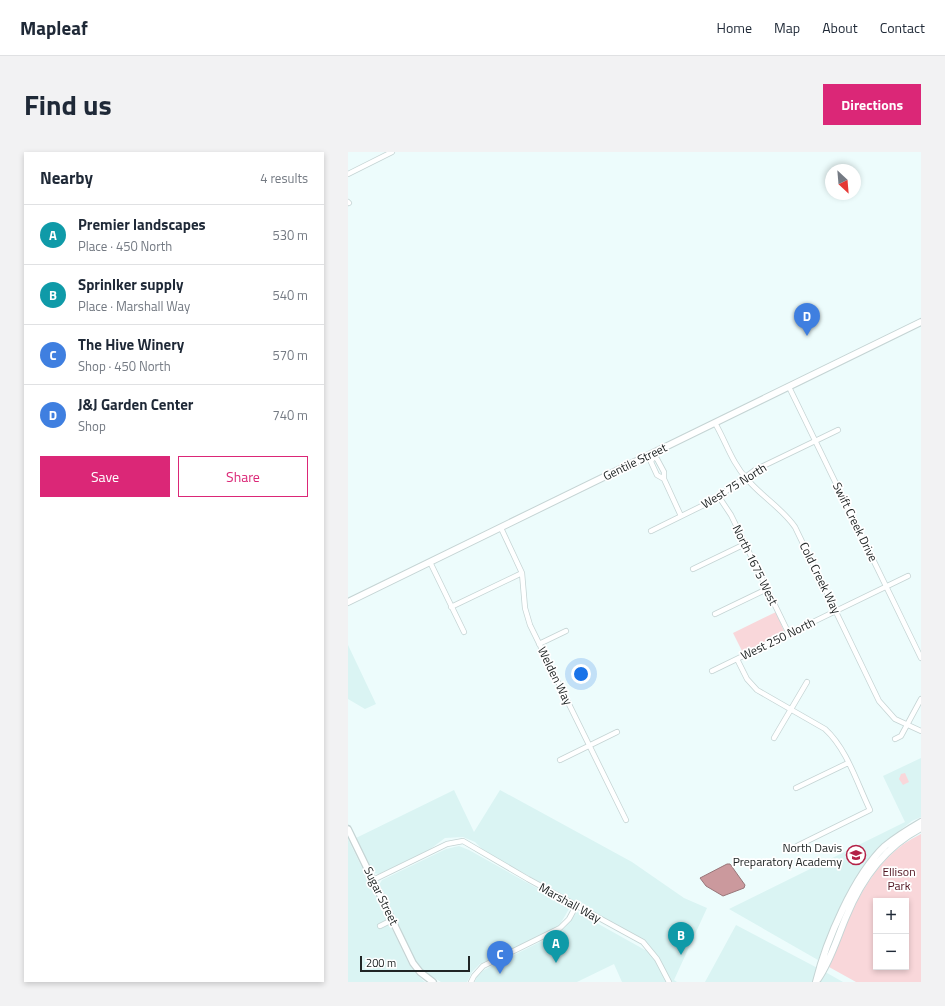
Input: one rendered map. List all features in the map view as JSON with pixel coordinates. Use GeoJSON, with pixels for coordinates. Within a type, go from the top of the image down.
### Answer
{"type":"FeatureCollection","features":[{"type":"Feature","properties":{"kind":"main road","name":"Gentile Street"},"geometry":{"type":"LineString","coordinates":[[348,602],[652,456],[921,322]]}},
{"type":"Feature","properties":{"kind":"main road"},"geometry":{"type":"LineString","coordinates":[[816,982],[820,964],[854,888],[885,846],[921,822]]}},
{"type":"Feature","properties":{"kind":"main road"},"geometry":{"type":"LineString","coordinates":[[816,982],[825,968],[849,910],[872,869],[907,835],[921,828]]}},
{"type":"Feature","properties":{"kind":"street"},"geometry":{"type":"LineString","coordinates":[[348,174],[392,152]]}},
{"type":"Feature","properties":{"kind":"street","name":"Swift Creek Drive"},"geometry":{"type":"LineString","coordinates":[[789,387],[921,658]]}},
{"type":"Feature","properties":{"kind":"street","name":"Cold Creek Way"},"geometry":{"type":"LineString","coordinates":[[716,423],[729,452],[745,477],[763,497],[783,511],[792,523],[879,701],[889,714],[907,725],[921,731]]}},
{"type":"Feature","properties":{"kind":"street","name":"West 75 North"},"geometry":{"type":"LineString","coordinates":[[651,532],[719,497],[754,470],[838,430]]}},
{"type":"Feature","properties":{"kind":"street"},"geometry":{"type":"LineString","coordinates":[[652,456],[651,462],[657,475],[664,479],[681,516]]}},
{"type":"Feature","properties":{"kind":"street","name":"North 1675 West"},"geometry":{"type":"LineString","coordinates":[[719,497],[731,515],[789,634]]}},
{"type":"Feature","properties":{"kind":"street","name":"Welden Way"},"geometry":{"type":"LineString","coordinates":[[501,528],[522,572],[525,608],[530,625],[626,820]]}},
{"type":"Feature","properties":{"kind":"street"},"geometry":{"type":"LineString","coordinates":[[693,569],[745,544]]}},
{"type":"Feature","properties":{"kind":"street"},"geometry":{"type":"LineString","coordinates":[[430,562],[464,632]]}},
{"type":"Feature","properties":{"kind":"street"},"geometry":{"type":"LineString","coordinates":[[452,607],[522,572]]}},
{"type":"Feature","properties":{"kind":"street","name":"West 250 North"},"geometry":{"type":"LineString","coordinates":[[712,671],[908,576]]}},
{"type":"Feature","properties":{"kind":"street"},"geometry":{"type":"LineString","coordinates":[[715,614],[767,589]]}},
{"type":"Feature","properties":{"kind":"street"},"geometry":{"type":"LineString","coordinates":[[539,644],[566,630]]}},
{"type":"Feature","properties":{"kind":"street"},"geometry":{"type":"LineString","coordinates":[[737,659],[747,679],[757,690],[825,729],[833,736],[848,763],[870,810],[797,846]]}},
{"type":"Feature","properties":{"kind":"street"},"geometry":{"type":"LineString","coordinates":[[774,738],[802,688],[807,682]]}},
{"type":"Feature","properties":{"kind":"street"},"geometry":{"type":"LineString","coordinates":[[895,739],[901,736],[921,699]]}},
{"type":"Feature","properties":{"kind":"street"},"geometry":{"type":"LineString","coordinates":[[560,760],[617,732]]}},
{"type":"Feature","properties":{"kind":"street"},"geometry":{"type":"LineString","coordinates":[[796,788],[848,763]]}},
{"type":"Feature","properties":{"kind":"street","name":"Sugar Street"},"geometry":{"type":"LineString","coordinates":[[348,829],[413,963],[420,972],[433,982]]}},
{"type":"Feature","properties":{"kind":"street","name":"Marshall Way"},"geometry":{"type":"LineString","coordinates":[[373,880],[447,844],[463,841],[576,906],[643,942],[657,959],[669,982]]}},
{"type":"Feature","properties":{"kind":"street"},"geometry":{"type":"LineString","coordinates":[[471,982],[483,966],[560,928],[569,919],[576,906]]}},
{"type":"Feature","properties":{"kind":"street"},"geometry":{"type":"LineString","coordinates":[[380,926],[392,920]]}},
{"type":"Feature","properties":{"kind":"shaded area"},"geometry":{"type":"Polygon","coordinates":[[[348,645],[376,704],[365,709],[348,699],[348,645]]]}},
{"type":"Feature","properties":{"kind":"shaded area","name":"North Davis Preparatory Academy"},"geometry":{"type":"Polygon","coordinates":[[[921,758],[921,817],[912,821],[886,841],[861,870],[846,896],[818,960],[729,909],[905,822],[883,776],[921,758]]]}},
{"type":"Feature","properties":{"kind":"shaded area"},"geometry":{"type":"Polygon","coordinates":[[[454,790],[474,832],[500,790],[632,862],[684,898],[707,908],[674,980],[677,982],[622,982],[614,964],[577,982],[475,982],[477,976],[484,970],[562,931],[577,912],[645,950],[651,947],[638,937],[484,851],[475,842],[463,837],[445,838],[429,850],[379,874],[373,873],[356,838],[454,790]]]}},
{"type":"Feature","properties":{"kind":"shaded area"},"geometry":{"type":"Polygon","coordinates":[[[348,839],[408,962],[416,974],[425,982],[348,982],[348,839]]]}},
{"type":"Feature","properties":{"kind":"shaded area"},"geometry":{"type":"Polygon","coordinates":[[[459,846],[469,850],[567,905],[569,909],[559,926],[480,964],[472,972],[467,982],[441,982],[426,973],[416,962],[379,885],[382,880],[446,849],[459,846]]]}},
{"type":"Feature","properties":{"kind":"shaded area"},"geometry":{"type":"Polygon","coordinates":[[[727,864],[730,864],[745,885],[744,888],[723,896],[706,886],[700,878],[727,864]]]}},
{"type":"Feature","properties":{"kind":"shaded area"},"geometry":{"type":"Polygon","coordinates":[[[736,925],[827,973],[843,982],[705,982],[736,925]]]}},
{"type":"Feature","properties":{"kind":"green space"},"geometry":{"type":"Polygon","coordinates":[[[776,612],[784,631],[783,634],[743,653],[733,633],[776,612]]]}},
{"type":"Feature","properties":{"kind":"green space"},"geometry":{"type":"Polygon","coordinates":[[[905,773],[909,782],[903,785],[899,779],[901,774],[905,773]]]}},
{"type":"Feature","properties":{"kind":"green space","name":"Ellison Park"},"geometry":{"type":"Polygon","coordinates":[[[921,834],[921,982],[856,982],[829,967],[853,909],[874,873],[903,845],[921,834]]]}},
{"type":"Feature","properties":{"kind":"place","name":"J&J Garden Center"},"geometry":{"type":"Point","coordinates":[807,336]}},
{"type":"Feature","properties":{"kind":"place","name":"North Davis Preparatory Academy"},"geometry":{"type":"Point","coordinates":[856,855]}},
{"type":"Feature","properties":{"kind":"place","name":"Sprinlker supply"},"geometry":{"type":"Point","coordinates":[681,955]}},
{"type":"Feature","properties":{"kind":"place","name":"Premier landscapes"},"geometry":{"type":"Point","coordinates":[556,963]}},
{"type":"Feature","properties":{"kind":"place","name":"The Hive Winery"},"geometry":{"type":"Point","coordinates":[500,974]}}]}
